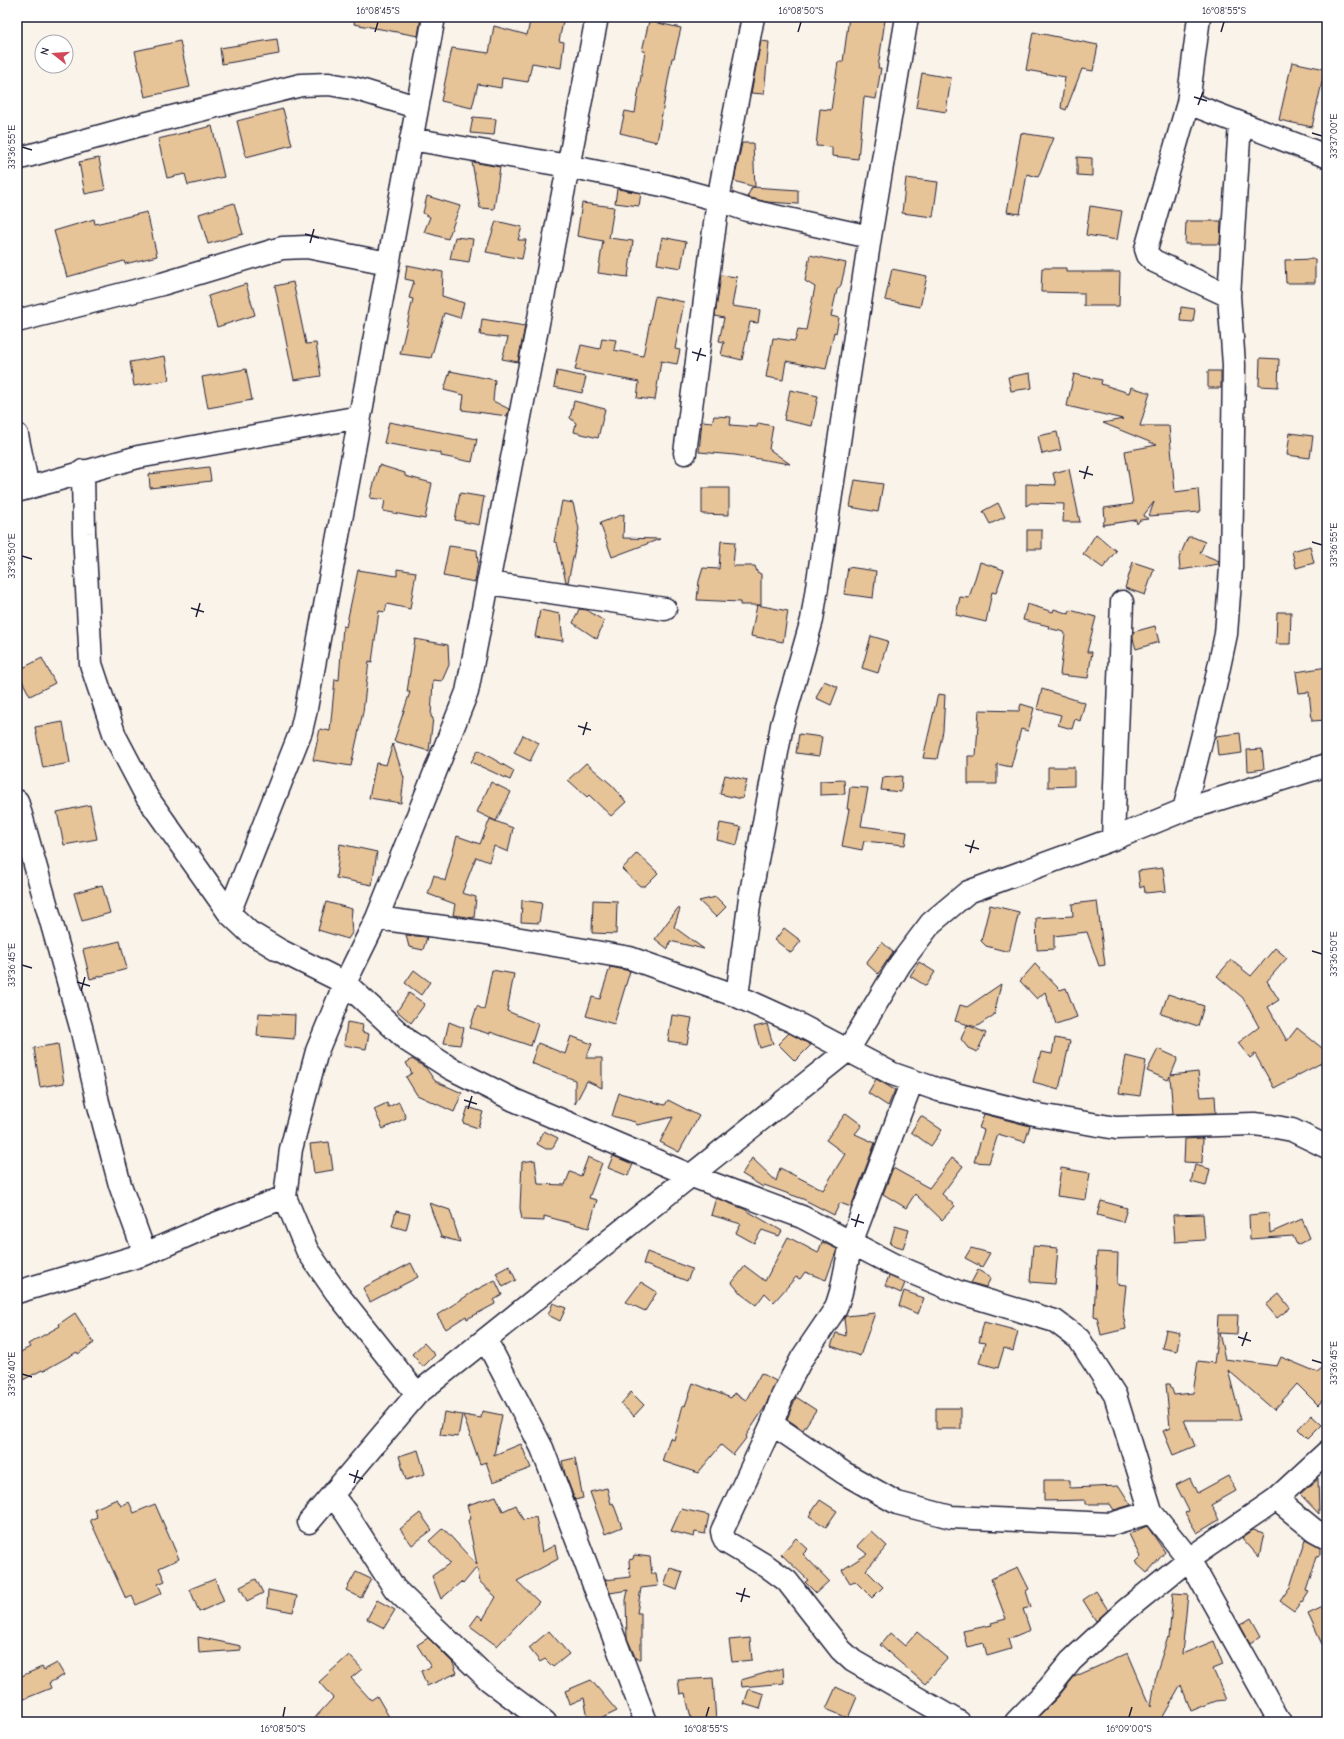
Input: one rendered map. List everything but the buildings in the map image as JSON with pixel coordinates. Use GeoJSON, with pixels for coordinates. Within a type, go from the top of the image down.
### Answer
{"type":"FeatureCollection","features":[{"type":"Feature","properties":{"kind":"street"},"geometry":{"type":"LineString","coordinates":[[229,913],[298,738],[305,714],[416,107],[434,17]]}},
{"type":"Feature","properties":{"kind":"street"},"geometry":{"type":"LineString","coordinates":[[417,1394],[336,1292],[307,1250],[285,1197],[291,1149],[317,1051],[345,984],[377,918],[466,692],[597,17]]}},
{"type":"Feature","properties":{"kind":"street"},"geometry":{"type":"LineString","coordinates":[[685,453],[718,200],[753,17]]}},
{"type":"Feature","properties":{"kind":"street"},"geometry":{"type":"LineString","coordinates":[[737,996],[750,898],[782,725],[812,620],[870,237],[907,17]]}},
{"type":"Feature","properties":{"kind":"street"},"geometry":{"type":"LineString","coordinates":[[1200,17],[1188,103],[1146,249],[1148,256],[1154,261],[1229,296]]}},
{"type":"Feature","properties":{"kind":"street"},"geometry":{"type":"LineString","coordinates":[[17,159],[144,124],[301,85],[329,84],[358,89],[416,107]]}},
{"type":"Feature","properties":{"kind":"street"},"geometry":{"type":"LineString","coordinates":[[1188,103],[1326,156]]}},
{"type":"Feature","properties":{"kind":"street"},"geometry":{"type":"LineString","coordinates":[[1184,810],[1215,686],[1226,634],[1231,568],[1234,365],[1229,296],[1240,123]]}},
{"type":"Feature","properties":{"kind":"street"},"geometry":{"type":"LineString","coordinates":[[411,139],[568,166],[667,186],[718,200],[747,210],[870,237]]}},
{"type":"Feature","properties":{"kind":"street"},"geometry":{"type":"LineString","coordinates":[[17,321],[162,284],[282,248],[307,247],[388,263]]}},
{"type":"Feature","properties":{"kind":"street"},"geometry":{"type":"LineString","coordinates":[[17,435],[22,489],[138,456],[360,417]]}},
{"type":"Feature","properties":{"kind":"street"},"geometry":{"type":"LineString","coordinates":[[83,471],[84,533],[90,664],[115,736],[147,797],[229,913],[249,932],[279,950],[345,984],[408,1041],[450,1068],[514,1100],[692,1176],[802,1218],[894,1265],[958,1292],[1055,1321],[1079,1339],[1115,1395],[1151,1512],[1189,1559],[1280,1722]]}},
{"type":"Feature","properties":{"kind":"street"},"geometry":{"type":"LineString","coordinates":[[488,583],[665,609]]}},
{"type":"Feature","properties":{"kind":"street"},"geometry":{"type":"LineString","coordinates":[[1113,839],[1122,602]]}},
{"type":"Feature","properties":{"kind":"street"},"geometry":{"type":"LineString","coordinates":[[309,1522],[417,1394],[848,1050],[904,958],[931,923],[968,892],[1113,839],[1184,810],[1327,765]]}},
{"type":"Feature","properties":{"kind":"street"},"geometry":{"type":"LineString","coordinates":[[17,800],[22,837],[81,1027],[98,1102],[120,1185],[145,1254]]}},
{"type":"Feature","properties":{"kind":"street"},"geometry":{"type":"LineString","coordinates":[[377,918],[480,932],[630,958],[737,996],[792,1021],[893,1074],[939,1090],[1031,1113],[1116,1128],[1254,1124],[1292,1130],[1327,1147]]}},
{"type":"Feature","properties":{"kind":"street"},"geometry":{"type":"LineString","coordinates":[[912,1081],[851,1243],[842,1292],[836,1308],[799,1364],[782,1397],[772,1424],[722,1531],[722,1536],[726,1542],[768,1567],[787,1581],[848,1657],[959,1722]]}},
{"type":"Feature","properties":{"kind":"street"},"geometry":{"type":"LineString","coordinates":[[17,1292],[145,1254],[202,1229],[285,1197]]}},
{"type":"Feature","properties":{"kind":"street"},"geometry":{"type":"LineString","coordinates":[[486,1340],[542,1448],[646,1722]]}},
{"type":"Feature","properties":{"kind":"street"},"geometry":{"type":"LineString","coordinates":[[772,1424],[844,1473],[897,1503],[950,1517],[1111,1524],[1151,1512]]}},
{"type":"Feature","properties":{"kind":"street"},"geometry":{"type":"LineString","coordinates":[[1016,1722],[1049,1688],[1071,1661],[1126,1610],[1189,1559],[1276,1499],[1327,1452]]}},
{"type":"Feature","properties":{"kind":"street"},"geometry":{"type":"LineString","coordinates":[[332,1495],[346,1513],[395,1589],[489,1680],[545,1722]]}},
{"type":"Feature","properties":{"kind":"street"},"geometry":{"type":"LineString","coordinates":[[1276,1499],[1314,1530],[1327,1537]]}}]}
